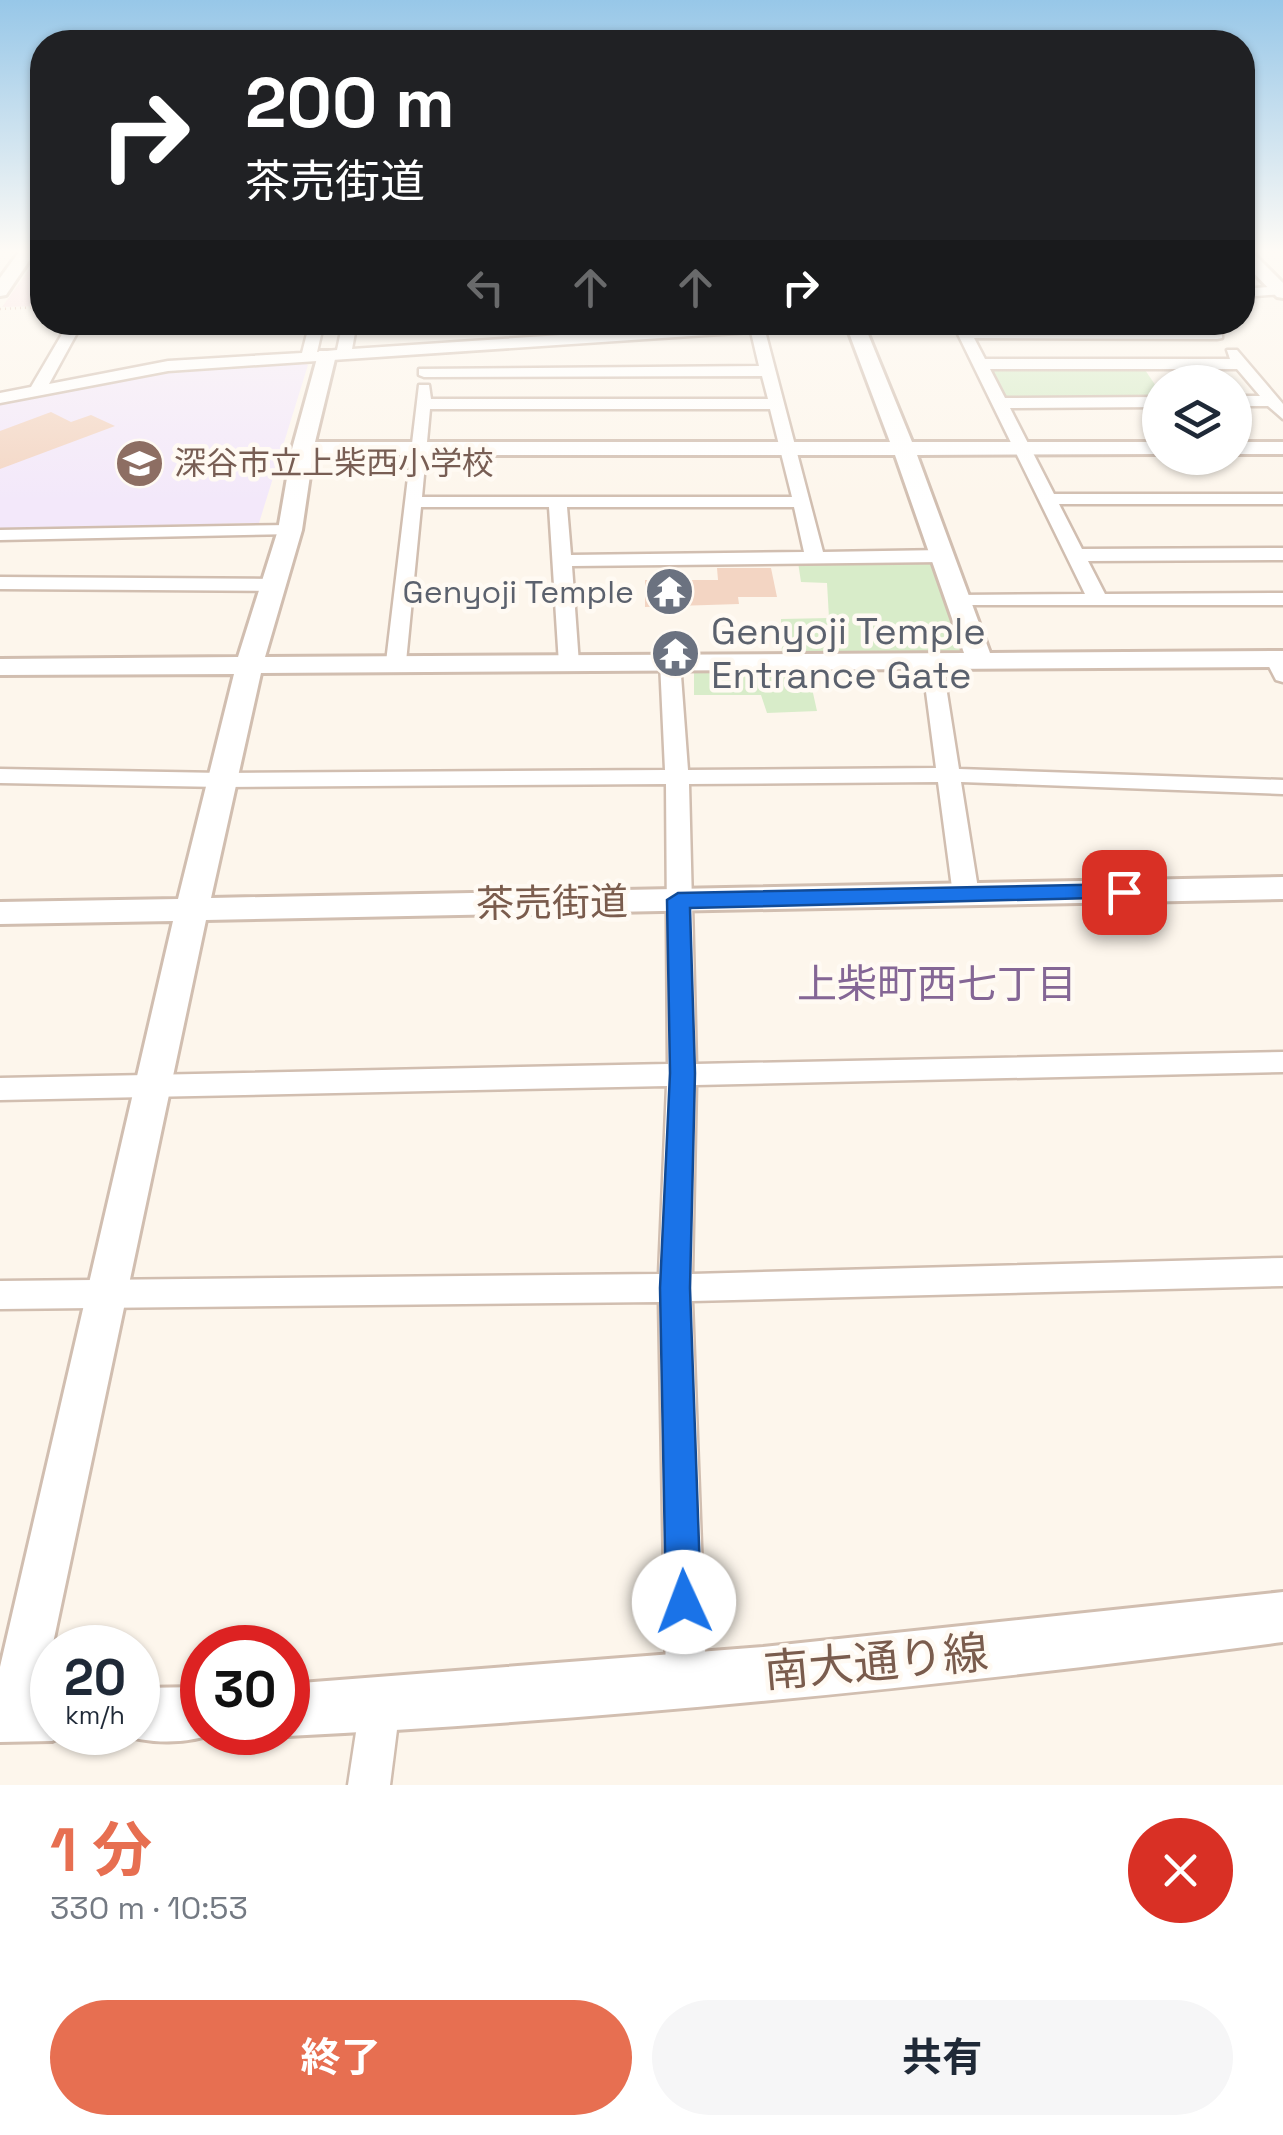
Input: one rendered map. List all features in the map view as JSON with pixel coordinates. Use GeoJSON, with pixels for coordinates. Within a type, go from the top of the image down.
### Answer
{"type":"FeatureCollection","features":[{"type":"Feature","properties":{"kind":"street"},"geometry":{"type":"LineString","coordinates":[[37,391],[69,335]]}},
{"type":"Feature","properties":{"kind":"street"},"geometry":{"type":"LineString","coordinates":[[0,398],[168,366],[324,347],[426,348],[603,335]]}},
{"type":"Feature","properties":{"kind":"street"},"geometry":{"type":"LineString","coordinates":[[758,335],[815,558]]}},
{"type":"Feature","properties":{"kind":"street"},"geometry":{"type":"LineString","coordinates":[[859,335],[980,661]]}},
{"type":"Feature","properties":{"kind":"street"},"geometry":{"type":"LineString","coordinates":[[965,335],[1098,600]]}},
{"type":"Feature","properties":{"kind":"street"},"geometry":{"type":"LineString","coordinates":[[1216,335],[1278,408]]}},
{"type":"Feature","properties":{"kind":"street"},"geometry":{"type":"LineString","coordinates":[[23,1716],[105,1294],[156,1086],[249,666],[290,530],[324,347]]}},
{"type":"Feature","properties":{"kind":"street"},"geometry":{"type":"LineString","coordinates":[[396,662],[426,348]]}},
{"type":"Feature","properties":{"kind":"street"},"geometry":{"type":"LineString","coordinates":[[978,364],[1241,364]]}},
{"type":"Feature","properties":{"kind":"street"},"geometry":{"type":"LineString","coordinates":[[424,372],[768,371]]}},
{"type":"Feature","properties":{"kind":"street"},"geometry":{"type":"LineString","coordinates":[[998,403],[1142,402]]}},
{"type":"Feature","properties":{"kind":"street"},"geometry":{"type":"LineString","coordinates":[[423,404],[777,404]]}},
{"type":"Feature","properties":{"kind":"street"},"geometry":{"type":"LineString","coordinates":[[1252,404],[1278,408]]}},
{"type":"Feature","properties":{"kind":"street"},"geometry":{"type":"LineString","coordinates":[[303,449],[1142,448]]}},
{"type":"Feature","properties":{"kind":"street"},"geometry":{"type":"LineString","coordinates":[[1252,448],[1283,448]]}},
{"type":"Feature","properties":{"kind":"street"},"geometry":{"type":"LineString","coordinates":[[1050,499],[1283,499]]}},
{"type":"Feature","properties":{"kind":"street"},"geometry":{"type":"LineString","coordinates":[[412,502],[802,502]]}},
{"type":"Feature","properties":{"kind":"street"},"geometry":{"type":"LineString","coordinates":[[558,503],[570,664]]}},
{"type":"Feature","properties":{"kind":"street"},"geometry":{"type":"LineString","coordinates":[[0,536],[290,530]]}},
{"type":"Feature","properties":{"kind":"street"},"geometry":{"type":"LineString","coordinates":[[1078,555],[1283,554]]}},
{"type":"Feature","properties":{"kind":"street"},"geometry":{"type":"LineString","coordinates":[[562,561],[943,556]]}},
{"type":"Feature","properties":{"kind":"street"},"geometry":{"type":"LineString","coordinates":[[0,583],[274,585]]}},
{"type":"Feature","properties":{"kind":"street"},"geometry":{"type":"LineString","coordinates":[[959,601],[1283,599]]}},
{"type":"Feature","properties":{"kind":"street"},"geometry":{"type":"LineString","coordinates":[[0,667],[932,661],[1280,665]]}},
{"type":"Feature","properties":{"kind":"street"},"geometry":{"type":"LineString","coordinates":[[932,661],[966,895]]}},
{"type":"Feature","properties":{"kind":"street"},"geometry":{"type":"LineString","coordinates":[[670,662],[677,774],[682,1073],[675,1288],[686,1680]]}},
{"type":"Feature","properties":{"kind":"street"},"geometry":{"type":"LineString","coordinates":[[0,776],[222,780],[949,775],[1283,787]]}},
{"type":"Feature","properties":{"kind":"street","name":"茶売街道"},"geometry":{"type":"LineString","coordinates":[[0,913],[1283,888]]}},
{"type":"Feature","properties":{"kind":"street"},"geometry":{"type":"LineString","coordinates":[[0,1089],[1283,1062]]}},
{"type":"Feature","properties":{"kind":"street"},"geometry":{"type":"LineString","coordinates":[[0,1295],[675,1288],[1283,1272]]}},
{"type":"Feature","properties":{"kind":"street","name":"南大通り線"},"geometry":{"type":"LineString","coordinates":[[310,1709],[686,1680],[1114,1640],[1283,1617]]}},
{"type":"Feature","properties":{"kind":"street"},"geometry":{"type":"LineString","coordinates":[[369,1785],[380,1706]]}},
{"type":"Feature","properties":{"kind":"shaded area","name":"深谷市立上柴西小学校"},"geometry":{"type":"Polygon","coordinates":[[[302,361],[308,365],[259,523],[0,529],[0,404],[188,369],[302,361]]]}},
{"type":"Feature","properties":{"kind":"green space"},"geometry":{"type":"Polygon","coordinates":[[[977,364],[1142,365],[1142,402],[998,403],[977,364]]]}},
{"type":"Feature","properties":{"kind":"green space"},"geometry":{"type":"Polygon","coordinates":[[[936,560],[969,655],[782,657],[781,619],[829,618],[827,583],[801,582],[798,562],[936,560]]]}},
{"type":"Feature","properties":{"kind":"green space"},"geometry":{"type":"Polygon","coordinates":[[[807,666],[817,711],[767,713],[761,695],[694,695],[694,667],[807,666]]]}},
{"type":"Feature","properties":{"kind":"building"},"geometry":{"type":"Polygon","coordinates":[[[51,412],[71,422],[91,415],[115,426],[0,469],[0,431],[51,412]]]}},
{"type":"Feature","properties":{"kind":"building"},"geometry":{"type":"Polygon","coordinates":[[[717,568],[771,568],[777,597],[738,597],[739,604],[645,607],[645,580],[718,580],[717,568]]]}},
{"type":"Feature","properties":{"kind":"place","name":"深谷市立上柴西小学校"},"geometry":{"type":"Point","coordinates":[139,463]}},
{"type":"Feature","properties":{"kind":"place","name":"Genyoji Temple"},"geometry":{"type":"Point","coordinates":[669,592]}},
{"type":"Feature","properties":{"kind":"place","name":"Genyoji Temple Entrance Gate"},"geometry":{"type":"Point","coordinates":[676,653]}},
{"type":"Feature","properties":{"kind":"district","name":"上柴町西七丁目"},"geometry":{"type":"Point","coordinates":[937,984]}},
{"type":"Feature","properties":{"kind":"route"},"geometry":{"type":"LineString","coordinates":[[684,1602],[675,1288],[682,1073],[678,900],[1124,892]]}}]}
